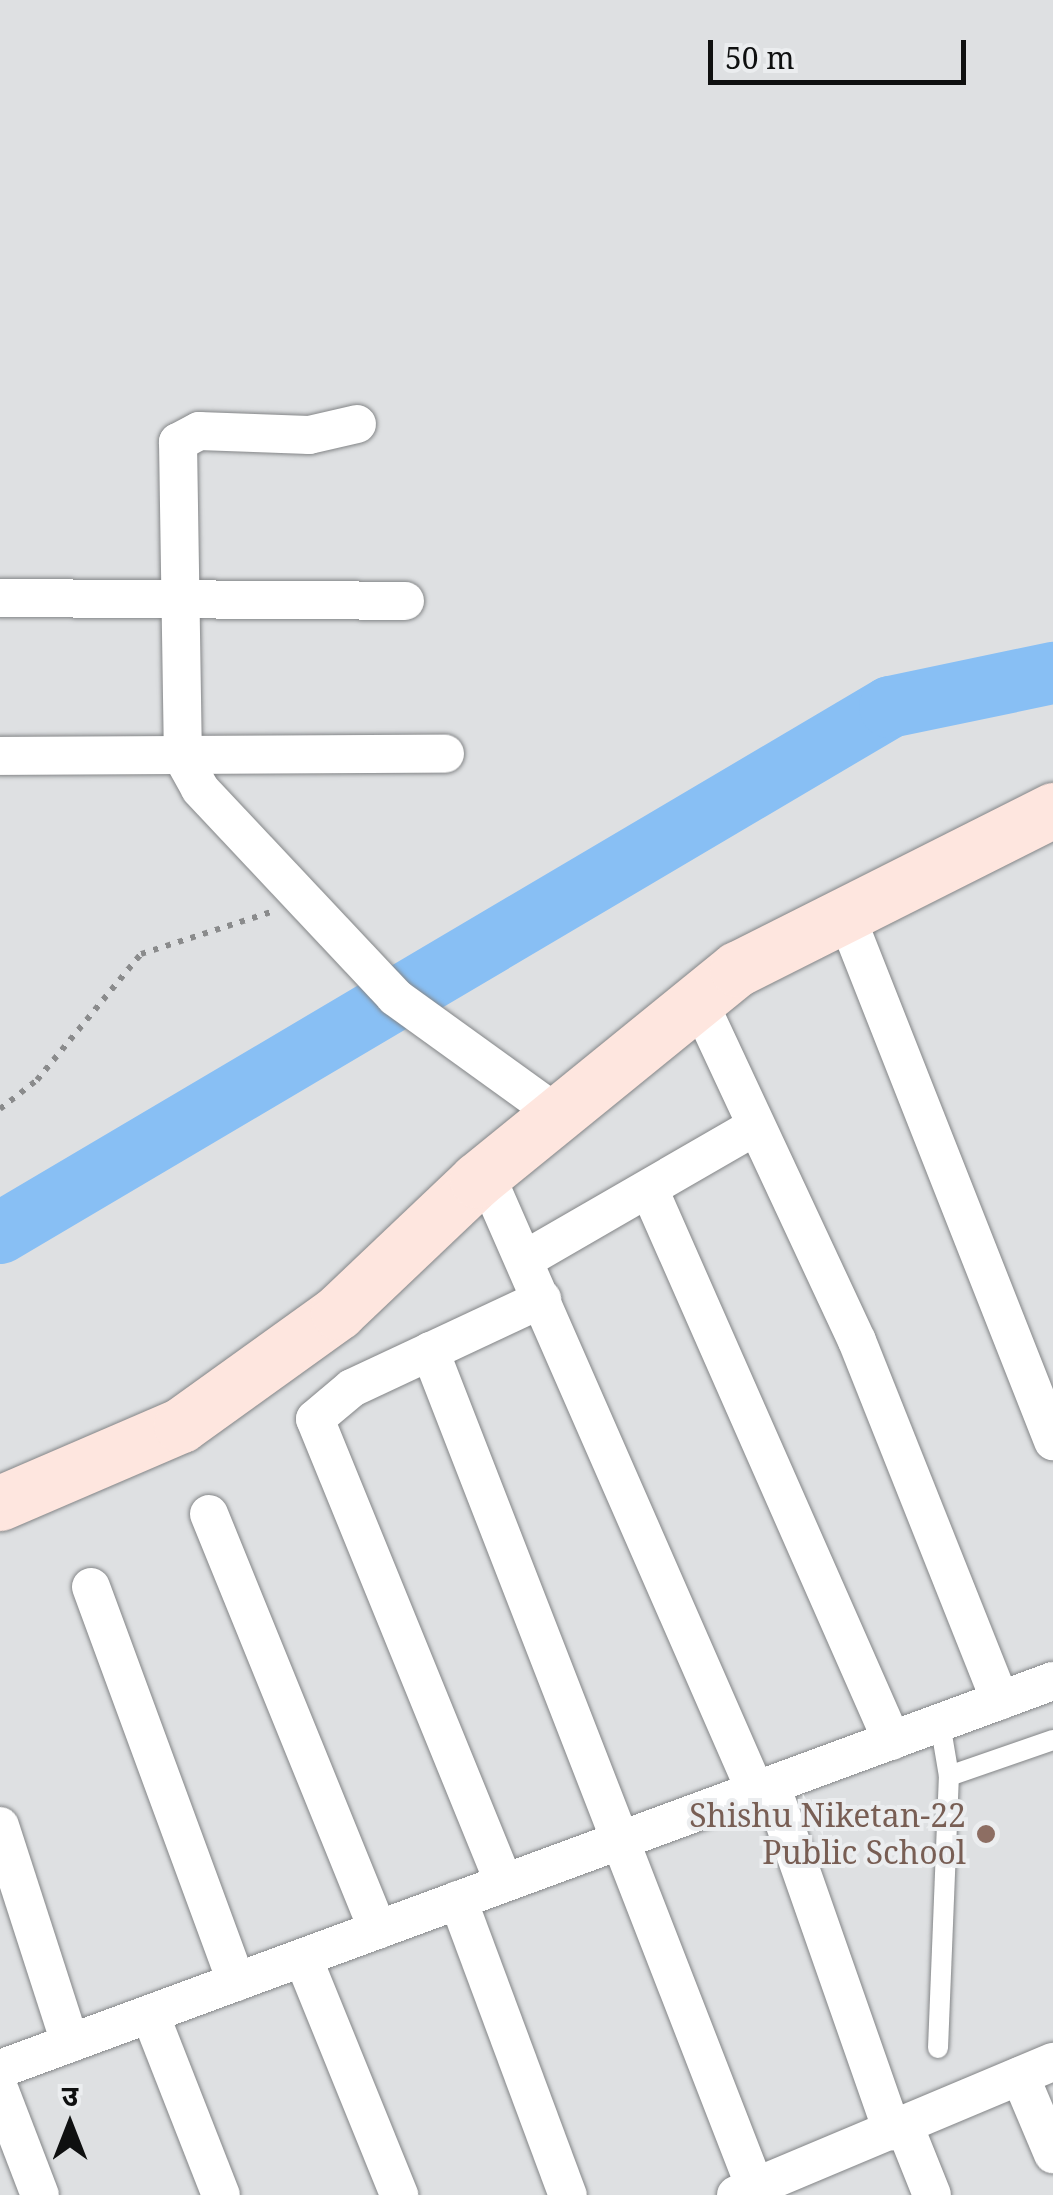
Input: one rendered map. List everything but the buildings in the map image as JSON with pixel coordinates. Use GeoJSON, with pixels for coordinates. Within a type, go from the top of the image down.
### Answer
{"type":"FeatureCollection","features":[{"type":"Feature","properties":{"kind":"street"},"geometry":{"type":"LineString","coordinates":[[357,424],[309,435],[185,435],[173,461],[183,758],[296,891],[396,997],[558,1114]]}},
{"type":"Feature","properties":{"kind":"street"},"geometry":{"type":"LineString","coordinates":[[0,598],[405,601]]}},
{"type":"Feature","properties":{"kind":"street"},"geometry":{"type":"LineString","coordinates":[[0,756],[445,754]]}},
{"type":"Feature","properties":{"kind":"street"},"geometry":{"type":"LineString","coordinates":[[0,1503],[181,1425],[338,1312],[485,1173],[698,1000],[844,910],[1053,810]]}},
{"type":"Feature","properties":{"kind":"street"},"geometry":{"type":"LineString","coordinates":[[844,910],[1053,1441]]}},
{"type":"Feature","properties":{"kind":"street"},"geometry":{"type":"LineString","coordinates":[[698,1000],[857,1341],[1000,1701]]}},
{"type":"Feature","properties":{"kind":"street"},"geometry":{"type":"LineString","coordinates":[[524,1260],[756,1126]]}},
{"type":"Feature","properties":{"kind":"street"},"geometry":{"type":"LineString","coordinates":[[485,1173],[763,1788],[898,2128],[932,2195]]}},
{"type":"Feature","properties":{"kind":"street"},"geometry":{"type":"LineString","coordinates":[[649,1188],[892,1741]]}},
{"type":"Feature","properties":{"kind":"street"},"geometry":{"type":"LineString","coordinates":[[504,1884],[315,1419],[328,1400],[542,1299]]}},
{"type":"Feature","properties":{"kind":"street"},"geometry":{"type":"LineString","coordinates":[[430,1351],[622,1840],[750,2192],[1036,2069],[1053,2154]]}},
{"type":"Feature","properties":{"kind":"street"},"geometry":{"type":"LineString","coordinates":[[209,1514],[378,1930]]}},
{"type":"Feature","properties":{"kind":"street"},"geometry":{"type":"LineString","coordinates":[[91,1587],[236,1982]]}},
{"type":"Feature","properties":{"kind":"street"},"geometry":{"type":"LineString","coordinates":[[0,2069],[1053,1681]]}},
{"type":"Feature","properties":{"kind":"street"},"geometry":{"type":"LineString","coordinates":[[0,1826],[70,2043]]}},
{"type":"Feature","properties":{"kind":"street"},"geometry":{"type":"LineString","coordinates":[[458,1900],[568,2195]]}},
{"type":"Feature","properties":{"kind":"street"},"geometry":{"type":"LineString","coordinates":[[303,1958],[399,2195]]}},
{"type":"Feature","properties":{"kind":"street"},"geometry":{"type":"LineString","coordinates":[[150,2014],[221,2195]]}},
{"type":"Feature","properties":{"kind":"street"},"geometry":{"type":"LineString","coordinates":[[0,2092],[40,2195]]}},
{"type":"Feature","properties":{"kind":"lane"},"geometry":{"type":"LineString","coordinates":[[938,2048],[949,1776],[940,1723]]}},
{"type":"Feature","properties":{"kind":"lane"},"geometry":{"type":"LineString","coordinates":[[949,1776],[1053,1740]]}},
{"type":"Feature","properties":{"kind":"path"},"geometry":{"type":"LineString","coordinates":[[0,1109],[37,1080],[141,954],[257,919],[296,891]]}},
{"type":"Feature","properties":{"kind":"waterway"},"geometry":{"type":"LineString","coordinates":[[0,1233],[890,707],[1053,673]]}},
{"type":"Feature","properties":{"kind":"place","name":"Shishu Niketan-22 Public School"},"geometry":{"type":"Point","coordinates":[986,1834]}}]}
